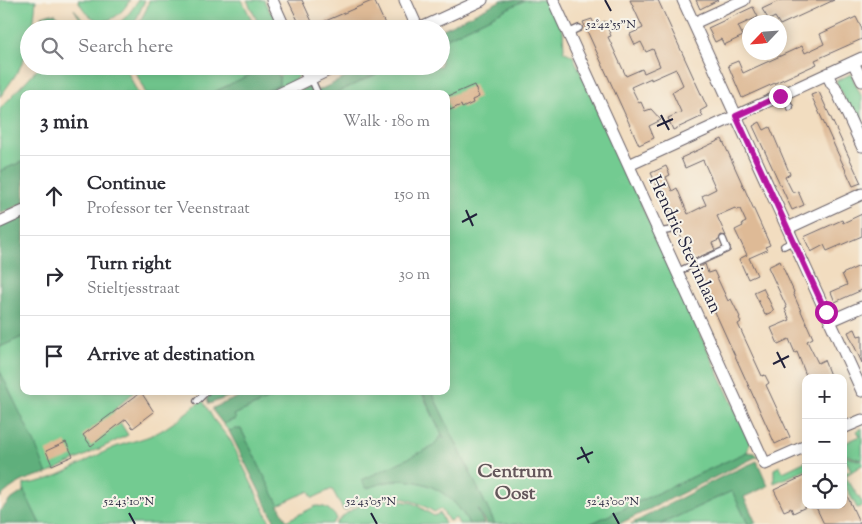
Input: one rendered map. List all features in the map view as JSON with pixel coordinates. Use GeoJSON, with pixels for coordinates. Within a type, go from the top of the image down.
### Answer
{"type":"FeatureCollection","features":[{"type":"Feature","properties":{"kind":"street"},"geometry":{"type":"LineString","coordinates":[[272,0],[281,20]]}},
{"type":"Feature","properties":{"kind":"street"},"geometry":{"type":"LineString","coordinates":[[405,0],[414,20]]}},
{"type":"Feature","properties":{"kind":"street"},"geometry":{"type":"LineString","coordinates":[[438,20],[482,0]]}},
{"type":"Feature","properties":{"kind":"street","name":"Hendric Stevinlaan"},"geometry":{"type":"LineString","coordinates":[[553,0],[661,232],[677,272],[765,464],[802,448]]}},
{"type":"Feature","properties":{"kind":"street"},"geometry":{"type":"LineString","coordinates":[[683,0],[690,25],[736,116],[760,177],[788,228],[789,244],[811,270],[830,321],[862,390]]}},
{"type":"Feature","properties":{"kind":"street"},"geometry":{"type":"LineString","coordinates":[[690,25],[744,0]]}},
{"type":"Feature","properties":{"kind":"street"},"geometry":{"type":"LineString","coordinates":[[629,165],[858,60],[862,81]]}},
{"type":"Feature","properties":{"kind":"street"},"geometry":{"type":"LineString","coordinates":[[828,74],[862,146]]}},
{"type":"Feature","properties":{"kind":"street"},"geometry":{"type":"LineString","coordinates":[[304,75],[305,83]]}},
{"type":"Feature","properties":{"kind":"street"},"geometry":{"type":"LineString","coordinates":[[289,90],[320,75]]}},
{"type":"Feature","properties":{"kind":"street"},"geometry":{"type":"LineString","coordinates":[[788,228],[830,205],[862,194]]}},
{"type":"Feature","properties":{"kind":"street"},"geometry":{"type":"LineString","coordinates":[[0,222],[20,213]]}},
{"type":"Feature","properties":{"kind":"street"},"geometry":{"type":"LineString","coordinates":[[830,321],[862,307]]}},
{"type":"Feature","properties":{"kind":"street"},"geometry":{"type":"LineString","coordinates":[[847,426],[862,420]]}},
{"type":"Feature","properties":{"kind":"lane"},"geometry":{"type":"LineString","coordinates":[[568,33],[579,28]]}},
{"type":"Feature","properties":{"kind":"lane"},"geometry":{"type":"LineString","coordinates":[[305,83],[313,90]]}},
{"type":"Feature","properties":{"kind":"lane"},"geometry":{"type":"LineString","coordinates":[[784,94],[790,106]]}},
{"type":"Feature","properties":{"kind":"lane"},"geometry":{"type":"LineString","coordinates":[[661,232],[671,228]]}},
{"type":"Feature","properties":{"kind":"lane"},"geometry":{"type":"LineString","coordinates":[[677,272],[727,249],[723,239]]}},
{"type":"Feature","properties":{"kind":"lane"},"geometry":{"type":"LineString","coordinates":[[197,401],[204,395]]}},
{"type":"Feature","properties":{"kind":"green space"},"geometry":{"type":"Polygon","coordinates":[[[0,0],[36,0],[34,20],[20,20],[20,68],[0,97],[0,0]]]}},
{"type":"Feature","properties":{"kind":"green space"},"geometry":{"type":"Polygon","coordinates":[[[78,0],[130,0],[118,15],[108,20],[97,20],[84,9],[78,0]]]}},
{"type":"Feature","properties":{"kind":"green space"},"geometry":{"type":"Polygon","coordinates":[[[138,0],[145,0],[136,20],[123,20],[138,0]]]}},
{"type":"Feature","properties":{"kind":"green space"},"geometry":{"type":"Polygon","coordinates":[[[149,0],[242,0],[252,20],[141,20],[149,0]]]}},
{"type":"Feature","properties":{"kind":"green space"},"geometry":{"type":"Polygon","coordinates":[[[247,0],[264,0],[270,12],[275,14],[276,18],[276,20],[257,20],[247,0]]]}},
{"type":"Feature","properties":{"kind":"green space"},"geometry":{"type":"Polygon","coordinates":[[[502,0],[525,0],[450,37],[450,26],[502,0]]]}},
{"type":"Feature","properties":{"kind":"green space"},"geometry":{"type":"Polygon","coordinates":[[[525,0],[549,0],[563,31],[563,51],[573,56],[750,442],[747,452],[590,524],[495,524],[433,395],[450,395],[450,90],[342,90],[374,75],[450,75],[450,37],[525,0]]]}},
{"type":"Feature","properties":{"kind":"green space"},"geometry":{"type":"Polygon","coordinates":[[[51,13],[56,14],[60,20],[41,20],[42,16],[51,13]]]}},
{"type":"Feature","properties":{"kind":"green space"},"geometry":{"type":"Polygon","coordinates":[[[851,74],[862,98],[862,137],[836,81],[851,74]]]}},
{"type":"Feature","properties":{"kind":"green space"},"geometry":{"type":"Polygon","coordinates":[[[32,75],[129,75],[136,90],[20,90],[20,163],[0,171],[0,109],[32,75]]]}},
{"type":"Feature","properties":{"kind":"green space"},"geometry":{"type":"Polygon","coordinates":[[[137,75],[249,75],[218,90],[144,90],[137,75]]]}},
{"type":"Feature","properties":{"kind":"green space"},"geometry":{"type":"Polygon","coordinates":[[[249,75],[278,75],[279,77],[279,85],[268,90],[218,90],[249,75]]]}},
{"type":"Feature","properties":{"kind":"green space"},"geometry":{"type":"Polygon","coordinates":[[[280,75],[299,75],[282,87],[268,90],[279,85],[280,75]]]}},
{"type":"Feature","properties":{"kind":"green space"},"geometry":{"type":"Polygon","coordinates":[[[351,75],[374,75],[342,90],[319,90],[351,75]]]}},
{"type":"Feature","properties":{"kind":"green space"},"geometry":{"type":"Polygon","coordinates":[[[311,84],[314,90],[301,90],[311,84]]]}},
{"type":"Feature","properties":{"kind":"green space"},"geometry":{"type":"Polygon","coordinates":[[[20,163],[20,205],[0,214],[0,171],[20,163]]]}},
{"type":"Feature","properties":{"kind":"green space"},"geometry":{"type":"Polygon","coordinates":[[[20,216],[20,338],[0,347],[0,225],[20,216]]]}},
{"type":"Feature","properties":{"kind":"green space"},"geometry":{"type":"Polygon","coordinates":[[[20,338],[20,395],[131,395],[113,411],[128,435],[47,474],[0,377],[0,347],[20,338]]]}},
{"type":"Feature","properties":{"kind":"green space"},"geometry":{"type":"Polygon","coordinates":[[[0,371],[35,444],[47,474],[21,482],[0,498],[0,371]]]}},
{"type":"Feature","properties":{"kind":"green space"},"geometry":{"type":"Polygon","coordinates":[[[209,395],[233,395],[209,404],[207,398],[209,395]]]}},
{"type":"Feature","properties":{"kind":"green space"},"geometry":{"type":"Polygon","coordinates":[[[243,395],[277,395],[234,415],[236,419],[223,424],[213,411],[213,408],[243,395]]]}},
{"type":"Feature","properties":{"kind":"green space"},"geometry":{"type":"Polygon","coordinates":[[[277,395],[423,395],[442,435],[432,447],[363,480],[367,488],[393,481],[417,482],[428,485],[456,504],[469,524],[459,524],[456,518],[449,521],[441,509],[434,512],[412,501],[401,498],[389,497],[366,500],[344,511],[332,489],[313,498],[309,491],[278,505],[241,429],[229,431],[223,424],[236,419],[234,415],[277,395]]]}},
{"type":"Feature","properties":{"kind":"green space"},"geometry":{"type":"Polygon","coordinates":[[[424,395],[433,395],[495,524],[486,524],[477,508],[484,524],[469,524],[456,504],[428,485],[417,482],[393,481],[366,488],[362,480],[432,447],[442,435],[444,439],[424,395]]]}},
{"type":"Feature","properties":{"kind":"green space"},"geometry":{"type":"Polygon","coordinates":[[[203,401],[214,420],[231,441],[271,524],[40,524],[24,491],[24,484],[59,475],[113,448],[158,432],[174,423],[203,401]]]}},
{"type":"Feature","properties":{"kind":"green space"},"geometry":{"type":"Polygon","coordinates":[[[862,428],[862,460],[847,455],[847,442],[860,436],[857,431],[862,428]]]}},
{"type":"Feature","properties":{"kind":"green space"},"geometry":{"type":"Polygon","coordinates":[[[241,429],[288,524],[276,524],[229,431],[241,429]]]}},
{"type":"Feature","properties":{"kind":"green space"},"geometry":{"type":"Polygon","coordinates":[[[747,452],[755,453],[758,456],[619,524],[590,524],[747,452]]]}},
{"type":"Feature","properties":{"kind":"green space"},"geometry":{"type":"Polygon","coordinates":[[[847,457],[862,461],[862,465],[847,475],[847,472],[851,470],[847,463],[847,457]]]}},
{"type":"Feature","properties":{"kind":"green space"},"geometry":{"type":"Polygon","coordinates":[[[757,461],[768,486],[744,497],[756,523],[748,524],[732,491],[661,524],[631,524],[725,475],[757,461]]]}},
{"type":"Feature","properties":{"kind":"green space"},"geometry":{"type":"Polygon","coordinates":[[[802,463],[802,472],[774,483],[774,469],[780,466],[783,472],[802,463]]]}},
{"type":"Feature","properties":{"kind":"green space"},"geometry":{"type":"Polygon","coordinates":[[[847,479],[862,502],[862,506],[857,508],[847,489],[847,479]]]}},
{"type":"Feature","properties":{"kind":"green space"},"geometry":{"type":"Polygon","coordinates":[[[24,491],[40,524],[0,524],[0,511],[9,501],[24,491]]]}},
{"type":"Feature","properties":{"kind":"green space"},"geometry":{"type":"Polygon","coordinates":[[[732,491],[748,524],[661,524],[732,491]]]}},
{"type":"Feature","properties":{"kind":"green space"},"geometry":{"type":"Polygon","coordinates":[[[388,499],[413,503],[434,516],[440,513],[445,524],[335,524],[346,513],[359,506],[373,501],[388,499]]]}},
{"type":"Feature","properties":{"kind":"green space"},"geometry":{"type":"Polygon","coordinates":[[[316,506],[328,509],[337,518],[332,524],[288,524],[286,521],[316,506]]]}},
{"type":"Feature","properties":{"kind":"building"},"geometry":{"type":"Polygon","coordinates":[[[288,0],[302,0],[311,20],[298,20],[288,0]]]}},
{"type":"Feature","properties":{"kind":"building"},"geometry":{"type":"Polygon","coordinates":[[[374,0],[383,20],[328,20],[374,0]]]}},
{"type":"Feature","properties":{"kind":"building"},"geometry":{"type":"Polygon","coordinates":[[[630,0],[658,0],[707,107],[700,111],[703,116],[673,130],[668,118],[681,112],[672,92],[683,85],[676,69],[631,87],[645,111],[651,109],[661,120],[649,126],[654,138],[639,145],[583,22],[592,19],[595,26],[605,21],[611,36],[608,37],[626,76],[642,69],[644,73],[660,66],[653,49],[646,52],[641,42],[635,45],[630,34],[643,28],[630,0]]]}},
{"type":"Feature","properties":{"kind":"building"},"geometry":{"type":"Polygon","coordinates":[[[696,0],[718,0],[700,9],[696,0]]]}},
{"type":"Feature","properties":{"kind":"building"},"geometry":{"type":"Polygon","coordinates":[[[781,0],[834,0],[787,22],[787,15],[766,15],[762,9],[781,0]]]}},
{"type":"Feature","properties":{"kind":"building"},"geometry":{"type":"Polygon","coordinates":[[[753,7],[757,15],[742,15],[742,24],[738,26],[742,36],[724,45],[721,39],[715,42],[708,28],[753,7]]]}},
{"type":"Feature","properties":{"kind":"building"},"geometry":{"type":"Polygon","coordinates":[[[856,17],[862,29],[862,39],[815,60],[817,64],[742,98],[728,65],[738,61],[743,73],[771,60],[787,60],[787,53],[802,46],[805,53],[824,44],[820,34],[856,17]]]}},
{"type":"Feature","properties":{"kind":"building"},"geometry":{"type":"Polygon","coordinates":[[[474,85],[479,97],[472,100],[473,103],[462,108],[461,105],[450,110],[450,95],[474,85]]]}},
{"type":"Feature","properties":{"kind":"building"},"geometry":{"type":"Polygon","coordinates":[[[819,92],[861,183],[853,186],[811,95],[819,92]]]}},
{"type":"Feature","properties":{"kind":"building"},"geometry":{"type":"Polygon","coordinates":[[[760,122],[764,130],[770,127],[790,174],[785,177],[793,193],[798,191],[804,205],[792,210],[753,126],[760,122]]]}},
{"type":"Feature","properties":{"kind":"building"},"geometry":{"type":"Polygon","coordinates":[[[722,139],[770,245],[765,247],[767,250],[749,258],[757,275],[748,279],[739,259],[747,255],[735,230],[746,222],[740,209],[736,210],[735,208],[717,216],[726,236],[721,235],[719,240],[712,243],[715,250],[692,260],[651,173],[666,166],[670,175],[666,177],[672,191],[677,188],[688,214],[706,205],[702,196],[716,189],[703,160],[685,168],[681,158],[722,139]]]}},
{"type":"Feature","properties":{"kind":"building"},"geometry":{"type":"Polygon","coordinates":[[[862,214],[862,236],[827,251],[824,245],[811,252],[804,237],[842,220],[843,223],[862,214]]]}},
{"type":"Feature","properties":{"kind":"building"},"geometry":{"type":"Polygon","coordinates":[[[780,261],[813,338],[807,341],[818,363],[824,360],[829,374],[805,374],[797,352],[795,353],[789,339],[778,344],[771,328],[790,320],[785,309],[787,308],[768,267],[780,261]]]}},
{"type":"Feature","properties":{"kind":"building"},"geometry":{"type":"Polygon","coordinates":[[[705,264],[708,273],[714,271],[728,301],[731,299],[740,317],[741,322],[738,324],[762,376],[765,375],[769,383],[766,385],[790,437],[775,444],[696,270],[705,264]]]}},
{"type":"Feature","properties":{"kind":"building"},"geometry":{"type":"Polygon","coordinates":[[[862,265],[862,290],[835,302],[831,292],[847,285],[842,274],[862,265]]]}},
{"type":"Feature","properties":{"kind":"building"},"geometry":{"type":"Polygon","coordinates":[[[763,288],[774,311],[765,315],[754,292],[763,288]]]}},
{"type":"Feature","properties":{"kind":"building"},"geometry":{"type":"Polygon","coordinates":[[[855,329],[858,336],[862,335],[862,363],[848,332],[855,329]]]}},
{"type":"Feature","properties":{"kind":"building"},"geometry":{"type":"Polygon","coordinates":[[[137,395],[143,395],[154,412],[133,428],[126,419],[91,446],[83,435],[137,395]]]}},
{"type":"Feature","properties":{"kind":"building"},"geometry":{"type":"Polygon","coordinates":[[[66,442],[73,456],[52,465],[46,451],[66,442]]]}},
{"type":"Feature","properties":{"kind":"building"},"geometry":{"type":"Polygon","coordinates":[[[802,477],[802,509],[793,513],[791,508],[784,511],[774,490],[802,477]]]}},
{"type":"Feature","properties":{"kind":"building"},"geometry":{"type":"Polygon","coordinates":[[[847,496],[860,524],[824,524],[817,509],[847,509],[847,496]]]}},
{"type":"Feature","properties":{"kind":"district","name":"Centrum Oost"},"geometry":{"type":"Point","coordinates":[515,483]}},
{"type":"Feature","properties":{"kind":"route"},"geometry":{"type":"LineString","coordinates":[[780,96],[736,116],[826,312]]}}]}
